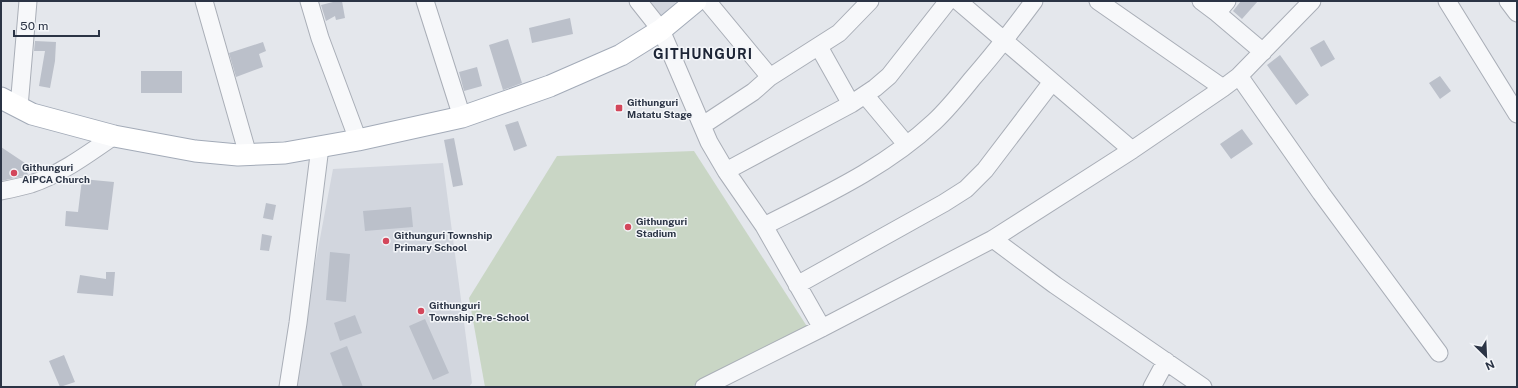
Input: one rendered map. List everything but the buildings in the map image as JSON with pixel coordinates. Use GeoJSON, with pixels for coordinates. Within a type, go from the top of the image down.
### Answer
{"type":"FeatureCollection","features":[{"type":"Feature","properties":{"kind":"main road"},"geometry":{"type":"LineString","coordinates":[[10,103],[32,114],[114,136],[195,151],[238,155],[285,153],[358,140],[462,116],[550,86],[621,55],[661,30],[696,1]]}},
{"type":"Feature","properties":{"kind":"street"},"geometry":{"type":"LineString","coordinates":[[10,103],[28,1]]}},
{"type":"Feature","properties":{"kind":"street"},"geometry":{"type":"LineString","coordinates":[[204,1],[248,155]]}},
{"type":"Feature","properties":{"kind":"street"},"geometry":{"type":"LineString","coordinates":[[309,1],[320,38],[358,140]]}},
{"type":"Feature","properties":{"kind":"street"},"geometry":{"type":"LineString","coordinates":[[425,1],[462,116]]}},
{"type":"Feature","properties":{"kind":"street"},"geometry":{"type":"LineString","coordinates":[[638,1],[661,30],[709,142],[726,171],[764,226],[796,285],[822,328]]}},
{"type":"Feature","properties":{"kind":"street"},"geometry":{"type":"LineString","coordinates":[[707,1],[770,76]]}},
{"type":"Feature","properties":{"kind":"street"},"geometry":{"type":"LineString","coordinates":[[702,125],[753,92],[770,76],[819,47],[839,33],[870,1]]}},
{"type":"Feature","properties":{"kind":"street"},"geometry":{"type":"LineString","coordinates":[[726,171],[866,95],[889,76],[948,1]]}},
{"type":"Feature","properties":{"kind":"street"},"geometry":{"type":"LineString","coordinates":[[958,1],[1132,150]]}},
{"type":"Feature","properties":{"kind":"street"},"geometry":{"type":"LineString","coordinates":[[764,226],[862,175],[934,122],[1004,41],[1034,1]]}},
{"type":"Feature","properties":{"kind":"street"},"geometry":{"type":"LineString","coordinates":[[1098,1],[1223,88]]}},
{"type":"Feature","properties":{"kind":"street"},"geometry":{"type":"LineString","coordinates":[[1201,1],[1222,7],[1263,52]]}},
{"type":"Feature","properties":{"kind":"street"},"geometry":{"type":"LineString","coordinates":[[704,387],[822,328],[993,239],[1132,150],[1223,88],[1239,76],[1312,1]]}},
{"type":"Feature","properties":{"kind":"street"},"geometry":{"type":"LineString","coordinates":[[1448,1],[1517,114]]}},
{"type":"Feature","properties":{"kind":"street"},"geometry":{"type":"LineString","coordinates":[[1508,1],[1517,13]]}},
{"type":"Feature","properties":{"kind":"street"},"geometry":{"type":"LineString","coordinates":[[819,47],[851,104]]}},
{"type":"Feature","properties":{"kind":"street"},"geometry":{"type":"LineString","coordinates":[[1239,76],[1320,193],[1439,353]]}},
{"type":"Feature","properties":{"kind":"street"},"geometry":{"type":"LineString","coordinates":[[796,285],[944,203],[966,189],[985,170],[1052,82]]}},
{"type":"Feature","properties":{"kind":"street"},"geometry":{"type":"LineString","coordinates":[[866,95],[906,144]]}},
{"type":"Feature","properties":{"kind":"street"},"geometry":{"type":"LineString","coordinates":[[1,191],[31,184],[51,175],[90,153],[114,136]]}},
{"type":"Feature","properties":{"kind":"street"},"geometry":{"type":"LineString","coordinates":[[288,387],[298,323],[320,147]]}},
{"type":"Feature","properties":{"kind":"street"},"geometry":{"type":"LineString","coordinates":[[993,239],[1055,285],[1203,387]]}},
{"type":"Feature","properties":{"kind":"street"},"geometry":{"type":"LineString","coordinates":[[1152,387],[1166,361]]}},
{"type":"Feature","properties":{"kind":"shaded area"},"geometry":{"type":"Polygon","coordinates":[[[646,1],[677,1],[660,19],[646,1]]]}},
{"type":"Feature","properties":{"kind":"shaded area","name":"Githunguri Township Primary School"},"geometry":{"type":"Polygon","coordinates":[[[443,163],[472,383],[469,387],[296,387],[306,313],[333,169],[443,163]]]}},
{"type":"Feature","properties":{"kind":"green space","name":"Githunguri Stadium"},"geometry":{"type":"Polygon","coordinates":[[[694,151],[808,328],[691,387],[485,387],[469,298],[557,156],[694,151]]]}},
{"type":"Feature","properties":{"kind":"place","name":"Githunguri Matatu Stage"},"geometry":{"type":"Point","coordinates":[619,108]}},
{"type":"Feature","properties":{"kind":"place","name":"Githunguri AIPCA Church"},"geometry":{"type":"Point","coordinates":[14,173]}},
{"type":"Feature","properties":{"kind":"place","name":"Githunguri Stadium"},"geometry":{"type":"Point","coordinates":[628,227]}},
{"type":"Feature","properties":{"kind":"place","name":"Githunguri Township Primary School"},"geometry":{"type":"Point","coordinates":[386,241]}},
{"type":"Feature","properties":{"kind":"place","name":"Githunguri Township Pre-School"},"geometry":{"type":"Point","coordinates":[421,311]}},
{"type":"Feature","properties":{"kind":"district","name":"GITHUNGURI"},"geometry":{"type":"Point","coordinates":[703,54]}}]}
